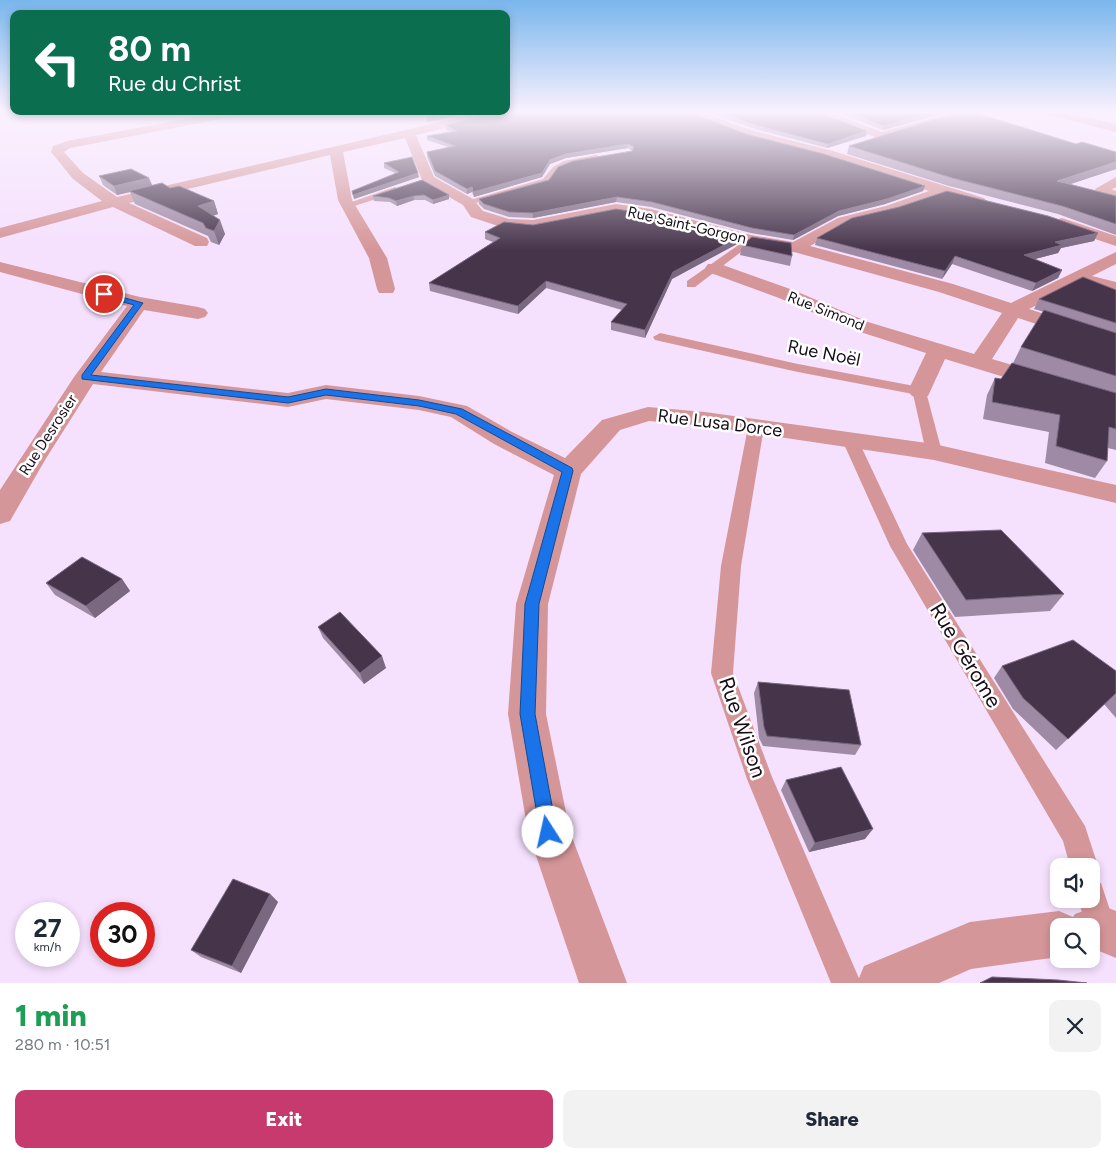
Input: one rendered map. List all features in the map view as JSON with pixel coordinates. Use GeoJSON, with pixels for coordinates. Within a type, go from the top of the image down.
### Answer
{"type":"FeatureCollection","features":[{"type":"Feature","properties":{"kind":"street"},"geometry":{"type":"LineString","coordinates":[[62,158],[78,176],[114,202],[201,242]]}},
{"type":"Feature","properties":{"kind":"street"},"geometry":{"type":"LineString","coordinates":[[0,233],[114,202],[302,158]]}},
{"type":"Feature","properties":{"kind":"street"},"geometry":{"type":"LineString","coordinates":[[338,158],[348,205],[378,258],[386,289]]}},
{"type":"Feature","properties":{"kind":"street","name":"Rue Saint-Gorgon"},"geometry":{"type":"LineString","coordinates":[[417,158],[424,180],[468,202],[478,214],[507,224],[533,225],[616,209],[651,214],[750,240],[794,247],[1014,309],[1116,344]]}},
{"type":"Feature","properties":{"kind":"street"},"geometry":{"type":"LineString","coordinates":[[840,158],[943,192],[997,205]]}},
{"type":"Feature","properties":{"kind":"street"},"geometry":{"type":"LineString","coordinates":[[1109,191],[1116,181]]}},
{"type":"Feature","properties":{"kind":"street"},"geometry":{"type":"LineString","coordinates":[[794,247],[844,221],[891,210],[943,192]]}},
{"type":"Feature","properties":{"kind":"street"},"geometry":{"type":"LineString","coordinates":[[1051,219],[1116,241]]}},
{"type":"Feature","properties":{"kind":"street"},"geometry":{"type":"LineString","coordinates":[[979,362],[1014,309],[1116,257]]}},
{"type":"Feature","properties":{"kind":"street"},"geometry":{"type":"LineString","coordinates":[[0,267],[138,303],[198,312]]}},
{"type":"Feature","properties":{"kind":"street","name":"Rue Simond"},"geometry":{"type":"LineString","coordinates":[[714,268],[786,294],[861,326],[1116,404]]}},
{"type":"Feature","properties":{"kind":"street"},"geometry":{"type":"LineString","coordinates":[[1077,278],[1116,288]]}},
{"type":"Feature","properties":{"kind":"street","name":"Rue Desrosier"},"geometry":{"type":"LineString","coordinates":[[0,514],[29,460],[138,303]]}},
{"type":"Feature","properties":{"kind":"street"},"geometry":{"type":"LineString","coordinates":[[920,391],[938,350]]}},
{"type":"Feature","properties":{"kind":"street"},"geometry":{"type":"LineString","coordinates":[[85,377],[144,382],[288,400],[326,392],[419,403],[459,411],[568,471]]}},
{"type":"Feature","properties":{"kind":"street","name":"Rue Lusa Dorce"},"geometry":{"type":"LineString","coordinates":[[603,983],[548,832],[527,714],[532,604],[568,471],[611,425],[648,414],[756,427],[851,442],[934,452],[1116,494]]}},
{"type":"Feature","properties":{"kind":"street"},"geometry":{"type":"LineString","coordinates":[[881,983],[970,946],[1050,932]]}},
{"type":"Feature","properties":{"kind":"lane"},"geometry":{"type":"LineString","coordinates":[[468,202],[546,181],[554,168],[570,162],[595,158]]}},
{"type":"Feature","properties":{"kind":"lane"},"geometry":{"type":"LineString","coordinates":[[348,205],[402,188]]}},
{"type":"Feature","properties":{"kind":"lane"},"geometry":{"type":"LineString","coordinates":[[691,284],[750,240]]}},
{"type":"Feature","properties":{"kind":"lane","name":"Rue Noël"},"geometry":{"type":"LineString","coordinates":[[660,337],[798,368],[920,391]]}},
{"type":"Feature","properties":{"kind":"lane"},"geometry":{"type":"LineString","coordinates":[[920,391],[922,407],[934,452]]}},
{"type":"Feature","properties":{"kind":"lane","name":"Rue Wilson"},"geometry":{"type":"LineString","coordinates":[[756,427],[731,566],[722,673],[760,779],[846,983]]}},
{"type":"Feature","properties":{"kind":"lane","name":"Rue Gérome"},"geometry":{"type":"LineString","coordinates":[[851,442],[899,546],[1075,836],[1082,858]]}},
{"type":"Feature","properties":{"kind":"building"},"geometry":{"type":"Polygon","coordinates":[[[412,158],[418,173],[353,195],[352,191],[399,172],[384,163],[412,158]]]}},
{"type":"Feature","properties":{"kind":"building"},"geometry":{"type":"Polygon","coordinates":[[[429,158],[556,158],[550,160],[542,173],[473,192],[472,187],[467,189],[435,171],[429,158]]]}},
{"type":"Feature","properties":{"kind":"building"},"geometry":{"type":"Polygon","coordinates":[[[591,158],[836,158],[925,186],[887,199],[839,211],[794,235],[752,228],[652,202],[617,197],[533,213],[509,212],[484,204],[479,199],[549,180],[558,167],[573,161],[591,158]]]}},
{"type":"Feature","properties":{"kind":"building"},"geometry":{"type":"Polygon","coordinates":[[[887,158],[1116,158],[1116,162],[1057,181],[1116,196],[1116,224],[1062,206],[952,178],[887,158]]]}},
{"type":"Feature","properties":{"kind":"building"},"geometry":{"type":"Polygon","coordinates":[[[131,169],[149,178],[114,186],[99,176],[131,169]]]}},
{"type":"Feature","properties":{"kind":"building"},"geometry":{"type":"Polygon","coordinates":[[[422,180],[449,195],[433,200],[424,195],[396,201],[373,196],[422,180]]]}},
{"type":"Feature","properties":{"kind":"building"},"geometry":{"type":"Polygon","coordinates":[[[162,183],[170,188],[179,186],[214,201],[198,206],[220,220],[214,231],[206,228],[203,223],[129,191],[162,183]]]}},
{"type":"Feature","properties":{"kind":"building"},"geometry":{"type":"Polygon","coordinates":[[[947,191],[1048,216],[1098,233],[1055,242],[1062,245],[1024,255],[1062,270],[1036,283],[955,256],[945,271],[817,238],[852,218],[899,207],[947,191]]]}},
{"type":"Feature","properties":{"kind":"building"},"geometry":{"type":"Polygon","coordinates":[[[616,209],[650,214],[739,237],[673,272],[645,330],[611,322],[627,304],[546,281],[518,306],[429,283],[500,238],[485,232],[504,222],[533,225],[616,209]]]}},
{"type":"Feature","properties":{"kind":"building"},"geometry":{"type":"Polygon","coordinates":[[[752,237],[791,243],[792,256],[742,245],[752,237]]]}},
{"type":"Feature","properties":{"kind":"building"},"geometry":{"type":"Polygon","coordinates":[[[1083,277],[1116,290],[1116,323],[1039,299],[1083,277]]]}},
{"type":"Feature","properties":{"kind":"building"},"geometry":{"type":"Polygon","coordinates":[[[1044,310],[1116,333],[1116,376],[1021,347],[1044,310]]]}},
{"type":"Feature","properties":{"kind":"building"},"geometry":{"type":"Polygon","coordinates":[[[1012,363],[1116,393],[1116,429],[1109,427],[1107,461],[1056,446],[1060,415],[992,402],[995,378],[1001,379],[1012,363]]]}},
{"type":"Feature","properties":{"kind":"building"},"geometry":{"type":"Polygon","coordinates":[[[1001,530],[1064,594],[966,600],[922,533],[1001,530]]]}},
{"type":"Feature","properties":{"kind":"building"},"geometry":{"type":"Polygon","coordinates":[[[82,557],[122,579],[86,606],[46,583],[82,557]]]}},
{"type":"Feature","properties":{"kind":"building"},"geometry":{"type":"Polygon","coordinates":[[[340,612],[382,656],[360,673],[318,627],[340,612]]]}},
{"type":"Feature","properties":{"kind":"building"},"geometry":{"type":"Polygon","coordinates":[[[1073,640],[1116,671],[1116,693],[1068,739],[1023,698],[1002,666],[1073,640]]]}},
{"type":"Feature","properties":{"kind":"building"},"geometry":{"type":"Polygon","coordinates":[[[758,682],[849,690],[861,745],[767,736],[758,682]]]}},
{"type":"Feature","properties":{"kind":"building"},"geometry":{"type":"Polygon","coordinates":[[[841,767],[873,829],[815,843],[786,780],[841,767]]]}},
{"type":"Feature","properties":{"kind":"building"},"geometry":{"type":"Polygon","coordinates":[[[233,879],[270,894],[232,966],[191,950],[233,879]]]}},
{"type":"Feature","properties":{"kind":"building"},"geometry":{"type":"Polygon","coordinates":[[[992,977],[1058,980],[1087,983],[980,983],[992,977]]]}},
{"type":"Feature","properties":{"kind":"route"},"geometry":{"type":"LineString","coordinates":[[104,294],[138,303],[85,377],[144,382],[288,400],[326,392],[419,403],[459,411],[503,438],[568,471],[532,604],[527,714],[548,832]]}}]}
